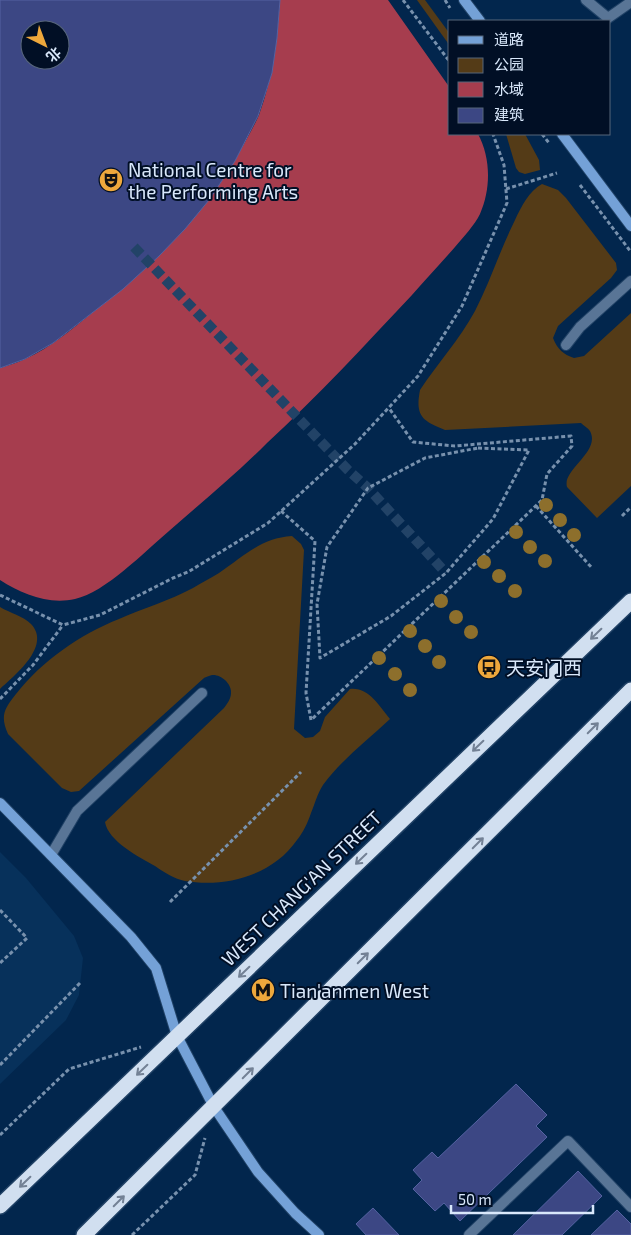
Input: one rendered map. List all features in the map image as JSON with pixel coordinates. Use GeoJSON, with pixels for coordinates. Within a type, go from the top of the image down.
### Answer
{"type":"FeatureCollection","features":[{"type":"Feature","properties":{"kind":"highway","name":"WEST CHANG'AN STREET"},"geometry":{"type":"LineString","coordinates":[[0,1206],[631,601]]}},
{"type":"Feature","properties":{"kind":"highway"},"geometry":{"type":"LineString","coordinates":[[84,1235],[214,1108],[631,690]]}},
{"type":"Feature","properties":{"kind":"street"},"geometry":{"type":"LineString","coordinates":[[464,0],[479,20]]}},
{"type":"Feature","properties":{"kind":"street"},"geometry":{"type":"LineString","coordinates":[[586,0],[608,18],[631,2]]}},
{"type":"Feature","properties":{"kind":"street"},"geometry":{"type":"LineString","coordinates":[[563,135],[631,226]]}},
{"type":"Feature","properties":{"kind":"street"},"geometry":{"type":"LineString","coordinates":[[566,346],[580,327],[631,281]]}},
{"type":"Feature","properties":{"kind":"street"},"geometry":{"type":"LineString","coordinates":[[51,855],[77,812],[202,692]]}},
{"type":"Feature","properties":{"kind":"street"},"geometry":{"type":"LineString","coordinates":[[0,803],[131,937],[156,968],[177,1036],[214,1108],[258,1172],[295,1213],[319,1235]]}},
{"type":"Feature","properties":{"kind":"street"},"geometry":{"type":"LineString","coordinates":[[469,1235],[568,1141],[631,1207]]}},
{"type":"Feature","properties":{"kind":"path"},"geometry":{"type":"LineString","coordinates":[[403,0],[448,59]]}},
{"type":"Feature","properties":{"kind":"path"},"geometry":{"type":"LineString","coordinates":[[0,699],[33,665],[63,625],[100,615],[188,572],[268,523],[355,444],[418,376],[462,306],[507,203],[504,165],[493,135]]}},
{"type":"Feature","properties":{"kind":"path"},"geometry":{"type":"LineString","coordinates":[[506,190],[557,173]]}},
{"type":"Feature","properties":{"kind":"path"},"geometry":{"type":"LineString","coordinates":[[281,511],[315,541],[306,693],[311,720],[542,500],[547,474],[572,446],[571,436],[455,446],[413,442],[389,408]]}},
{"type":"Feature","properties":{"kind":"path"},"geometry":{"type":"LineString","coordinates":[[478,448],[529,450],[493,519],[446,573],[391,616],[320,658],[317,604],[327,547],[368,488],[425,458],[478,448]]}},
{"type":"Feature","properties":{"kind":"path"},"geometry":{"type":"LineString","coordinates":[[536,506],[592,568]]}},
{"type":"Feature","properties":{"kind":"path"},"geometry":{"type":"LineString","coordinates":[[622,516],[631,507]]}},
{"type":"Feature","properties":{"kind":"path"},"geometry":{"type":"LineString","coordinates":[[0,595],[63,625]]}},
{"type":"Feature","properties":{"kind":"path"},"geometry":{"type":"LineString","coordinates":[[170,902],[301,772]]}},
{"type":"Feature","properties":{"kind":"path"},"geometry":{"type":"LineString","coordinates":[[0,910],[27,938],[0,963]]}},
{"type":"Feature","properties":{"kind":"path"},"geometry":{"type":"LineString","coordinates":[[0,1066],[80,983]]}},
{"type":"Feature","properties":{"kind":"path"},"geometry":{"type":"LineString","coordinates":[[0,1136],[69,1069],[150,1044]]}},
{"type":"Feature","properties":{"kind":"path"},"geometry":{"type":"LineString","coordinates":[[132,1235],[195,1175],[214,1108]]}},
{"type":"Feature","properties":{"kind":"shaded area"},"geometry":{"type":"Polygon","coordinates":[[[0,852],[26,878],[74,936],[83,958],[79,995],[66,1020],[0,1084],[0,852]]]}},
{"type":"Feature","properties":{"kind":"green space"},"geometry":{"type":"Polygon","coordinates":[[[417,0],[425,0],[448,31],[448,43],[417,0]]]}},
{"type":"Feature","properties":{"kind":"green space"},"geometry":{"type":"Polygon","coordinates":[[[506,135],[526,135],[539,160],[540,170],[525,174],[519,172],[516,168],[506,135]]]}},
{"type":"Feature","properties":{"kind":"green space"},"geometry":{"type":"Polygon","coordinates":[[[542,184],[558,190],[566,198],[616,263],[617,270],[611,278],[558,326],[553,338],[559,349],[574,358],[584,356],[631,313],[631,486],[597,518],[567,487],[567,480],[570,474],[586,453],[592,439],[590,431],[581,423],[445,430],[426,420],[420,412],[419,406],[420,390],[475,311],[523,205],[529,195],[542,184]]]}},
{"type":"Feature","properties":{"kind":"green space"},"geometry":{"type":"Polygon","coordinates":[[[292,536],[301,544],[304,550],[294,729],[305,738],[313,737],[320,731],[325,717],[350,689],[357,689],[368,694],[378,703],[390,719],[330,776],[319,792],[301,834],[287,852],[275,862],[262,870],[232,880],[201,883],[181,880],[165,873],[125,848],[112,836],[105,822],[224,708],[230,699],[231,693],[230,686],[225,680],[215,675],[204,678],[79,791],[71,792],[62,788],[8,734],[4,722],[4,713],[16,694],[37,671],[76,641],[104,625],[193,588],[262,544],[281,537],[292,536]]]}},
{"type":"Feature","properties":{"kind":"green space"},"geometry":{"type":"Polygon","coordinates":[[[0,607],[31,624],[36,633],[37,642],[29,660],[0,689],[0,607]]]}},
{"type":"Feature","properties":{"kind":"water"},"geometry":{"type":"Polygon","coordinates":[[[280,0],[388,0],[448,85],[448,135],[478,135],[482,143],[487,163],[488,184],[480,214],[465,235],[412,295],[305,407],[231,477],[112,580],[87,595],[75,599],[55,601],[17,590],[0,580],[0,368],[34,355],[69,331],[116,294],[158,256],[197,214],[231,167],[259,115],[268,87],[280,0]]]}},
{"type":"Feature","properties":{"kind":"building","name":"National Centre for the Performing Arts"},"geometry":{"type":"Polygon","coordinates":[[[0,0],[280,0],[272,73],[258,116],[235,161],[209,200],[159,256],[123,289],[53,343],[25,359],[0,368],[0,0]]]}},
{"type":"Feature","properties":{"kind":"building"},"geometry":{"type":"Polygon","coordinates":[[[516,1084],[547,1115],[536,1126],[547,1137],[460,1221],[444,1203],[435,1211],[413,1189],[422,1180],[413,1170],[432,1152],[438,1158],[516,1084]]]}},
{"type":"Feature","properties":{"kind":"building"},"geometry":{"type":"Polygon","coordinates":[[[578,1171],[602,1196],[562,1235],[513,1235],[578,1171]]]}},
{"type":"Feature","properties":{"kind":"building"},"geometry":{"type":"Polygon","coordinates":[[[373,1208],[399,1235],[366,1235],[356,1224],[373,1208]]]}},
{"type":"Feature","properties":{"kind":"building"},"geometry":{"type":"Polygon","coordinates":[[[617,1210],[631,1224],[631,1235],[591,1235],[617,1210]]]}},
{"type":"Feature","properties":{"kind":"tunnel"},"geometry":{"type":"LineString","coordinates":[[134,247],[348,470],[368,488],[446,573]]}},
{"type":"Feature","properties":{"kind":"place","name":"National Centre for the Performing Arts"},"geometry":{"type":"Point","coordinates":[111,180]}},
{"type":"Feature","properties":{"kind":"place","name":"天安门西"},"geometry":{"type":"Point","coordinates":[489,667]}},
{"type":"Feature","properties":{"kind":"place","name":"Tian'anmen West"},"geometry":{"type":"Point","coordinates":[263,990]}}]}
